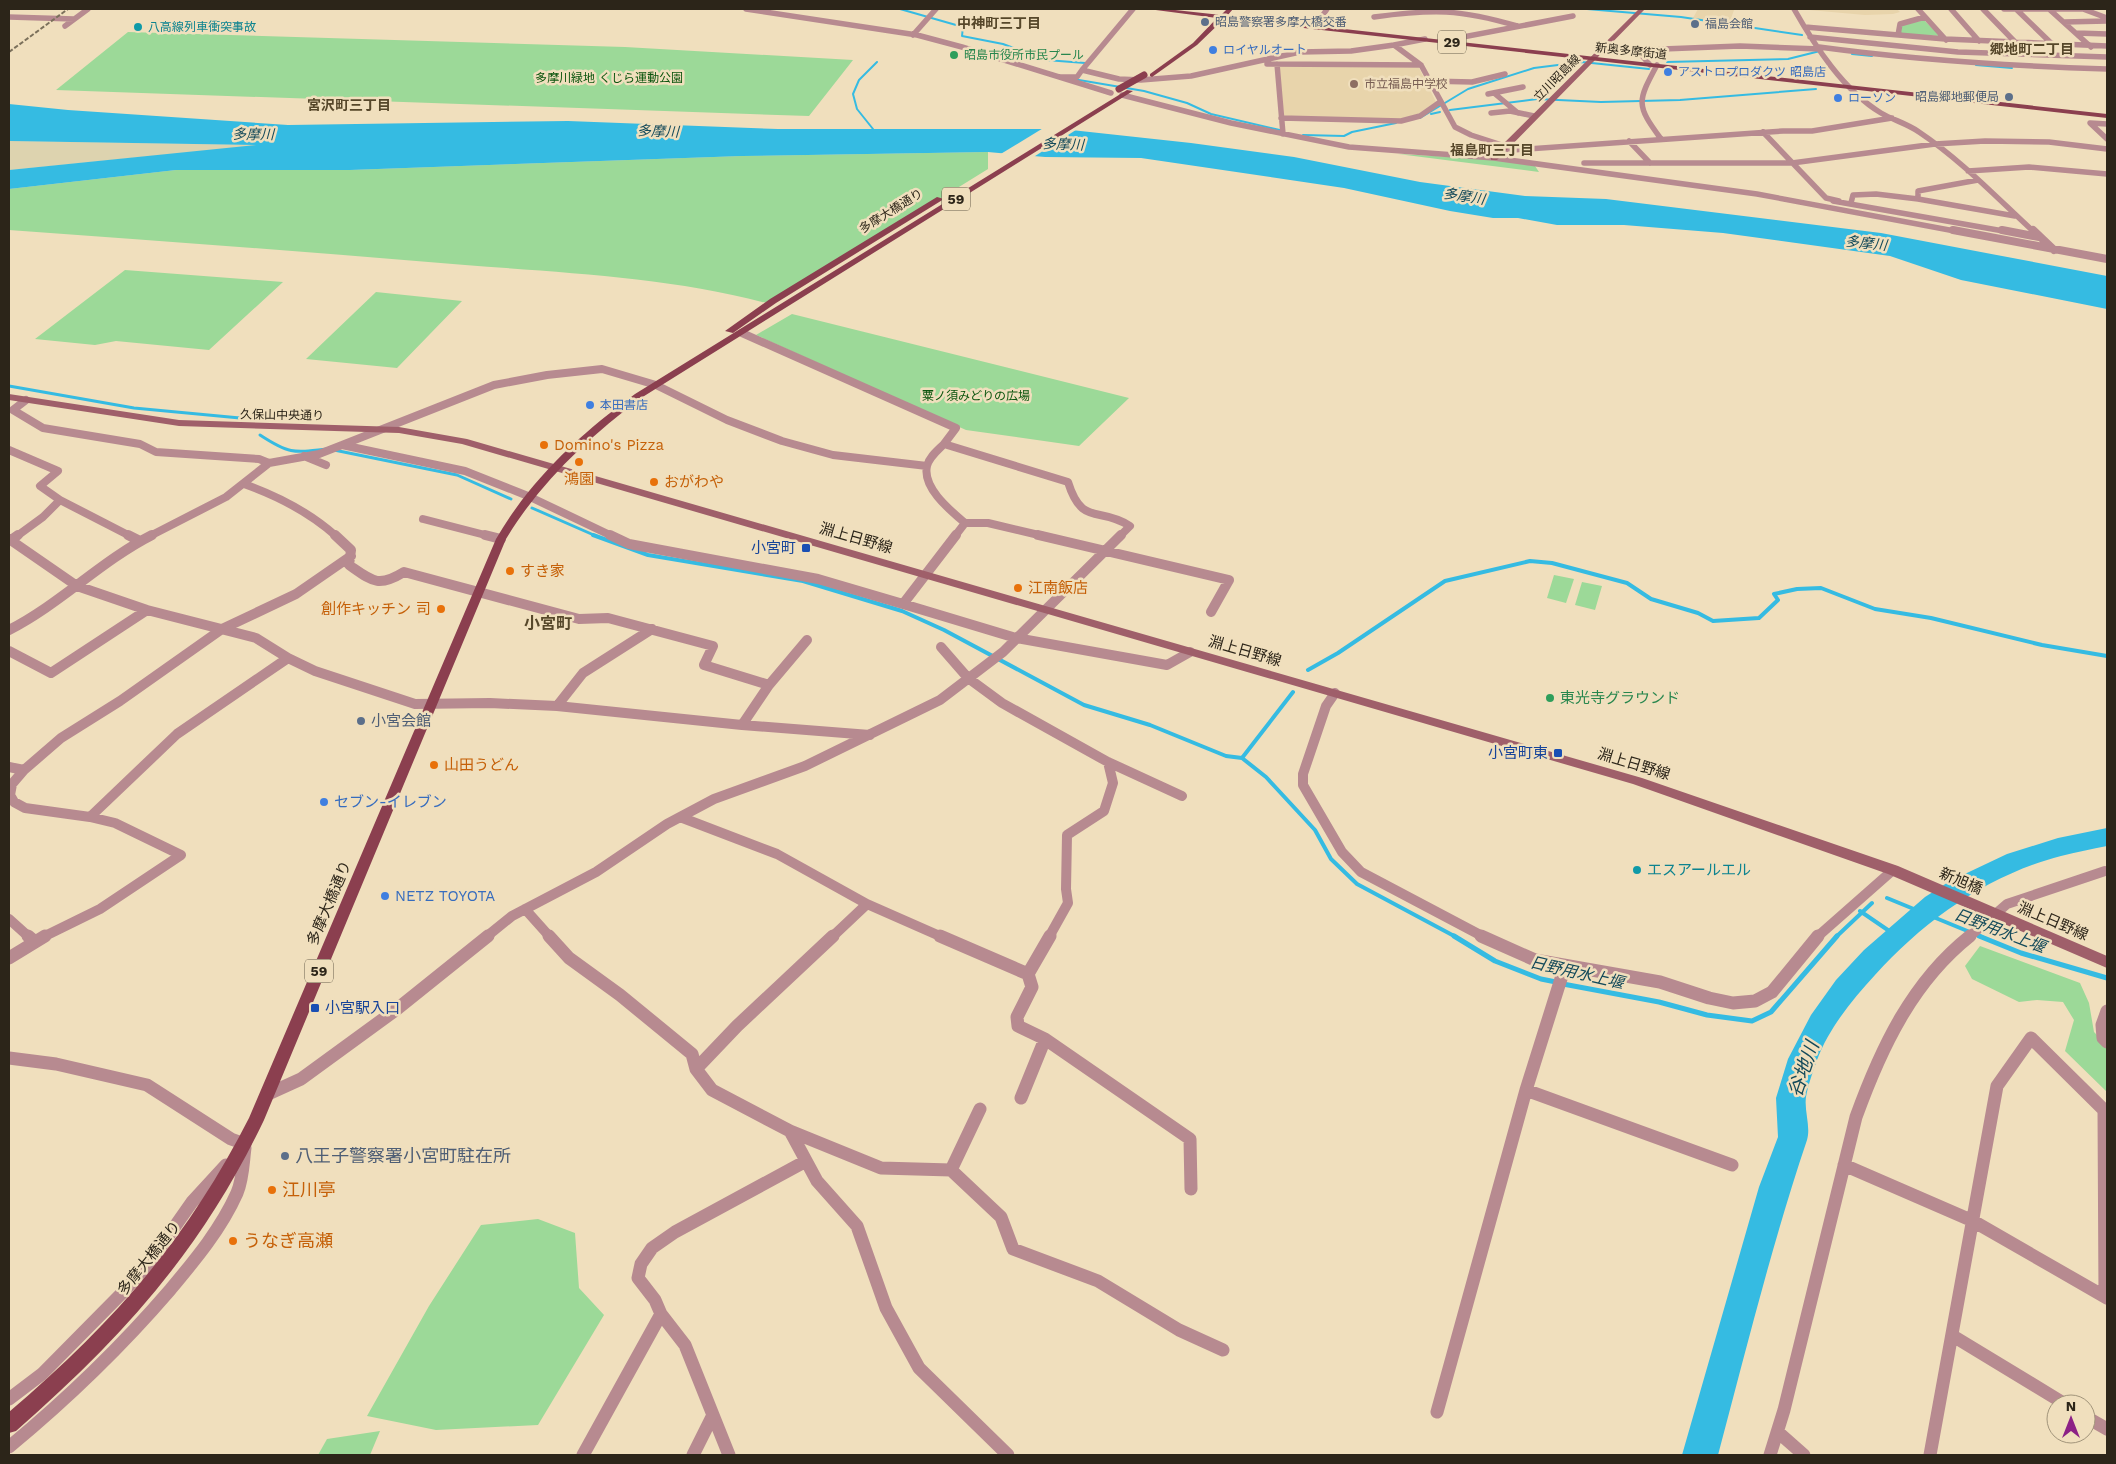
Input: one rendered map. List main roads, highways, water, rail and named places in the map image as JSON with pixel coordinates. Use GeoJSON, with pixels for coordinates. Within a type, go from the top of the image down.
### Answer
{"type":"FeatureCollection","features":[{"type":"Feature","properties":{"kind":"main road","name":"新奥多摩街道"},"geometry":{"type":"LineString","coordinates":[[1151,9],[1442,41],[1590,61],[1653,65],[2107,116]]}},
{"type":"Feature","properties":{"kind":"main road","name":"多摩大橋通り"},"geometry":{"type":"LineString","coordinates":[[9,1424],[80,1361],[154,1283],[200,1222],[245,1144],[268,1094],[501,539],[528,496],[552,468],[602,424],[773,301],[1116,94],[1129,91],[1194,44],[1230,9]]}},
{"type":"Feature","properties":{"kind":"main road","name":"立川昭島線"},"geometry":{"type":"LineString","coordinates":[[1494,158],[1639,11]]}},
{"type":"Feature","properties":{"kind":"main road","name":"多摩大橋通り"},"geometry":{"type":"LineString","coordinates":[[656,385],[793,301],[1144,75],[1174,59]]}},
{"type":"Feature","properties":{"kind":"main road","name":"久保山中央通り"},"geometry":{"type":"LineString","coordinates":[[9,397],[179,423],[419,432],[454,439],[552,468]]}},
{"type":"Feature","properties":{"kind":"main road","name":"淵上日野線"},"geometry":{"type":"LineString","coordinates":[[552,468],[1638,781],[1894,870],[1924,883]]}},
{"type":"Feature","properties":{"kind":"main road","name":"新旭橋"},"geometry":{"type":"LineString","coordinates":[[1924,883],[1991,912]]}},
{"type":"Feature","properties":{"kind":"main road","name":"淵上日野線"},"geometry":{"type":"LineString","coordinates":[[1991,912],[2107,962]]}},
{"type":"Feature","properties":{"kind":"water","name":"多摩川"},"geometry":{"type":"Polygon","coordinates":[[[9,104],[68,110],[288,125],[568,121],[778,129],[1062,129],[1191,143],[1294,157],[1420,182],[1525,196],[1606,199],[1881,233],[2107,276],[2107,309],[1961,280],[1890,256],[1723,233],[1624,225],[1557,225],[1518,218],[1493,218],[1450,211],[1344,188],[1141,158],[1045,157],[988,152],[742,156],[350,170],[176,170],[9,189],[9,170],[256,145],[9,141],[9,104]]]}},
{"type":"Feature","properties":{"kind":"waterway"},"geometry":{"type":"LineString","coordinates":[[900,9],[963,27],[962,36],[1003,44],[1046,60],[1085,63]]}},
{"type":"Feature","properties":{"kind":"waterway"},"geometry":{"type":"LineString","coordinates":[[1587,9],[1681,17],[1802,35]]}},
{"type":"Feature","properties":{"kind":"waterway"},"geometry":{"type":"LineString","coordinates":[[1667,62],[1788,59],[1820,51]]}},
{"type":"Feature","properties":{"kind":"waterway"},"geometry":{"type":"LineString","coordinates":[[1852,54],[1872,56]]}},
{"type":"Feature","properties":{"kind":"waterway"},"geometry":{"type":"LineString","coordinates":[[873,129],[857,109],[853,94],[859,80],[877,62]]}},
{"type":"Feature","properties":{"kind":"waterway"},"geometry":{"type":"LineString","coordinates":[[1420,118],[1468,89],[1534,68],[1582,62],[1649,69]]}},
{"type":"Feature","properties":{"kind":"waterway"},"geometry":{"type":"LineString","coordinates":[[1976,65],[2012,68]]}},
{"type":"Feature","properties":{"kind":"waterway"},"geometry":{"type":"LineString","coordinates":[[1073,79],[1144,91],[1187,103],[1211,114],[1284,131]]}},
{"type":"Feature","properties":{"kind":"waterway"},"geometry":{"type":"LineString","coordinates":[[1450,110],[1537,99],[1601,102],[1680,100],[1816,89]]}},
{"type":"Feature","properties":{"kind":"waterway"},"geometry":{"type":"LineString","coordinates":[[1431,114],[1440,112]]}},
{"type":"Feature","properties":{"kind":"waterway"},"geometry":{"type":"LineString","coordinates":[[1303,135],[1344,136],[1352,132],[1396,123]]}},
{"type":"Feature","properties":{"kind":"waterway"},"geometry":{"type":"LineString","coordinates":[[9,386],[134,408],[240,418]]}},
{"type":"Feature","properties":{"kind":"waterway"},"geometry":{"type":"LineString","coordinates":[[260,435],[278,446],[292,451],[327,449]]}},
{"type":"Feature","properties":{"kind":"waterway"},"geometry":{"type":"LineString","coordinates":[[334,450],[457,475],[511,499]]}},
{"type":"Feature","properties":{"kind":"waterway"},"geometry":{"type":"LineString","coordinates":[[532,508],[596,536]]}},
{"type":"Feature","properties":{"kind":"waterway"},"geometry":{"type":"LineString","coordinates":[[593,535],[648,555],[803,581],[902,611],[944,630],[1084,705],[1150,725],[1226,756],[1242,758]]}},
{"type":"Feature","properties":{"kind":"waterway"},"geometry":{"type":"LineString","coordinates":[[1308,670],[1338,653],[1445,581],[1530,561],[1552,563],[1627,583],[1651,599],[1698,613],[1713,621],[1759,618],[1778,600],[1774,594],[1797,589],[1821,588],[1875,609],[1931,618],[2042,645],[2107,656]]}},
{"type":"Feature","properties":{"kind":"waterway"},"geometry":{"type":"LineString","coordinates":[[1242,758],[1293,692]]}},
{"type":"Feature","properties":{"kind":"waterway","name":"日野用水上堰"},"geometry":{"type":"LineString","coordinates":[[1242,758],[1266,777],[1315,830],[1331,859],[1357,884],[1456,937]]}},
{"type":"Feature","properties":{"kind":"waterway","name":"谷地川"},"geometry":{"type":"LineString","coordinates":[[1700,1455],[1775,1187],[1793,1137],[1791,1098],[1803,1059],[1821,1023],[1846,988],[1874,958],[1934,904],[1959,888],[2016,861],[2058,847],[2107,837]]}},
{"type":"Feature","properties":{"kind":"waterway","name":"日野用水上堰"},"geometry":{"type":"LineString","coordinates":[[1887,898],[1982,937]]}},
{"type":"Feature","properties":{"kind":"waterway","name":"日野用水上堰"},"geometry":{"type":"LineString","coordinates":[[1862,912],[1872,903]]}},
{"type":"Feature","properties":{"kind":"waterway","name":"日野用水上堰"},"geometry":{"type":"LineString","coordinates":[[1837,936],[1862,912]]}},
{"type":"Feature","properties":{"kind":"waterway"},"geometry":{"type":"LineString","coordinates":[[1862,912],[1898,937],[1896,936]]}},
{"type":"Feature","properties":{"kind":"waterway","name":"日野用水上堰"},"geometry":{"type":"LineString","coordinates":[[1454,936],[1495,961],[1541,979],[1556,982]]}},
{"type":"Feature","properties":{"kind":"waterway","name":"日野用水上堰"},"geometry":{"type":"LineString","coordinates":[[1563,984],[1659,1002],[1707,1015],[1752,1021],[1771,1012],[1837,936]]}},
{"type":"Feature","properties":{"kind":"waterway","name":"日野用水上堰"},"geometry":{"type":"LineString","coordinates":[[1979,936],[2021,953],[2107,978]]}},
{"type":"Feature","properties":{"kind":"railway"},"geometry":{"type":"LineString","coordinates":[[9,52],[68,9]]}},
{"type":"Feature","properties":{"kind":"place","name":"昭島警察署多摩大橋交番"},"geometry":{"type":"Point","coordinates":[1205,22]}},
{"type":"Feature","properties":{"kind":"place","name":"福島会館"},"geometry":{"type":"Point","coordinates":[1695,24]}},
{"type":"Feature","properties":{"kind":"place","name":"八高線列車衝突事故"},"geometry":{"type":"Point","coordinates":[138,27]}},
{"type":"Feature","properties":{"kind":"place","name":"ロイヤルオート"},"geometry":{"type":"Point","coordinates":[1213,50]}},
{"type":"Feature","properties":{"kind":"place","name":"昭島市役所市民プール"},"geometry":{"type":"Point","coordinates":[954,55]}},
{"type":"Feature","properties":{"kind":"place","name":"アストロプロダクツ 昭島店"},"geometry":{"type":"Point","coordinates":[1668,72]}},
{"type":"Feature","properties":{"kind":"place","name":"市立福島中学校"},"geometry":{"type":"Point","coordinates":[1354,84]}},
{"type":"Feature","properties":{"kind":"place","name":"昭島郷地郵便局"},"geometry":{"type":"Point","coordinates":[2009,97]}},
{"type":"Feature","properties":{"kind":"place","name":"ローソン"},"geometry":{"type":"Point","coordinates":[1838,98]}},
{"type":"Feature","properties":{"kind":"place","name":"本田書店"},"geometry":{"type":"Point","coordinates":[590,405]}},
{"type":"Feature","properties":{"kind":"place","name":"Domino's Pizza"},"geometry":{"type":"Point","coordinates":[544,445]}},
{"type":"Feature","properties":{"kind":"place","name":"鴻園"},"geometry":{"type":"Point","coordinates":[579,462]}},
{"type":"Feature","properties":{"kind":"place","name":"おがわや"},"geometry":{"type":"Point","coordinates":[654,482]}},
{"type":"Feature","properties":{"kind":"place","name":"小宮町"},"geometry":{"type":"Point","coordinates":[806,548]}},
{"type":"Feature","properties":{"kind":"place","name":"すき家"},"geometry":{"type":"Point","coordinates":[510,571]}},
{"type":"Feature","properties":{"kind":"place","name":"江南飯店"},"geometry":{"type":"Point","coordinates":[1018,588]}},
{"type":"Feature","properties":{"kind":"place","name":"創作キッチン 司"},"geometry":{"type":"Point","coordinates":[441,609]}},
{"type":"Feature","properties":{"kind":"place","name":"東光寺グラウンド"},"geometry":{"type":"Point","coordinates":[1550,698]}},
{"type":"Feature","properties":{"kind":"place","name":"小宮会館"},"geometry":{"type":"Point","coordinates":[361,721]}},
{"type":"Feature","properties":{"kind":"place","name":"小宮町東"},"geometry":{"type":"Point","coordinates":[1558,753]}},
{"type":"Feature","properties":{"kind":"place","name":"山田うどん"},"geometry":{"type":"Point","coordinates":[434,765]}},
{"type":"Feature","properties":{"kind":"place","name":"セブン-イレブン"},"geometry":{"type":"Point","coordinates":[324,802]}},
{"type":"Feature","properties":{"kind":"place","name":"エスアールエル"},"geometry":{"type":"Point","coordinates":[1637,870]}},
{"type":"Feature","properties":{"kind":"place","name":"NETZ TOYOTA"},"geometry":{"type":"Point","coordinates":[385,896]}},
{"type":"Feature","properties":{"kind":"place","name":"小宮駅入口"},"geometry":{"type":"Point","coordinates":[315,1008]}},
{"type":"Feature","properties":{"kind":"place","name":"八王子警察署小宮町駐在所"},"geometry":{"type":"Point","coordinates":[285,1156]}},
{"type":"Feature","properties":{"kind":"place","name":"江川亭"},"geometry":{"type":"Point","coordinates":[272,1190]}},
{"type":"Feature","properties":{"kind":"place","name":"うなぎ高瀬"},"geometry":{"type":"Point","coordinates":[233,1241]}},
{"type":"Feature","properties":{"kind":"district","name":"中神町三丁目"},"geometry":{"type":"Point","coordinates":[999,23]}},
{"type":"Feature","properties":{"kind":"district","name":"郷地町二丁目"},"geometry":{"type":"Point","coordinates":[2032,49]}},
{"type":"Feature","properties":{"kind":"district","name":"宮沢町三丁目"},"geometry":{"type":"Point","coordinates":[349,105]}},
{"type":"Feature","properties":{"kind":"district","name":"福島町三丁目"},"geometry":{"type":"Point","coordinates":[1492,150]}},
{"type":"Feature","properties":{"kind":"district","name":"小宮町"},"geometry":{"type":"Point","coordinates":[548,623]}},
{"type":"Feature","properties":{"kind":"park label","name":"多摩川緑地 くじら運動公園"},"geometry":{"type":"Point","coordinates":[609,78]}},
{"type":"Feature","properties":{"kind":"park label","name":"粟ノ須みどりの広場"},"geometry":{"type":"Point","coordinates":[976,396]}}]}
